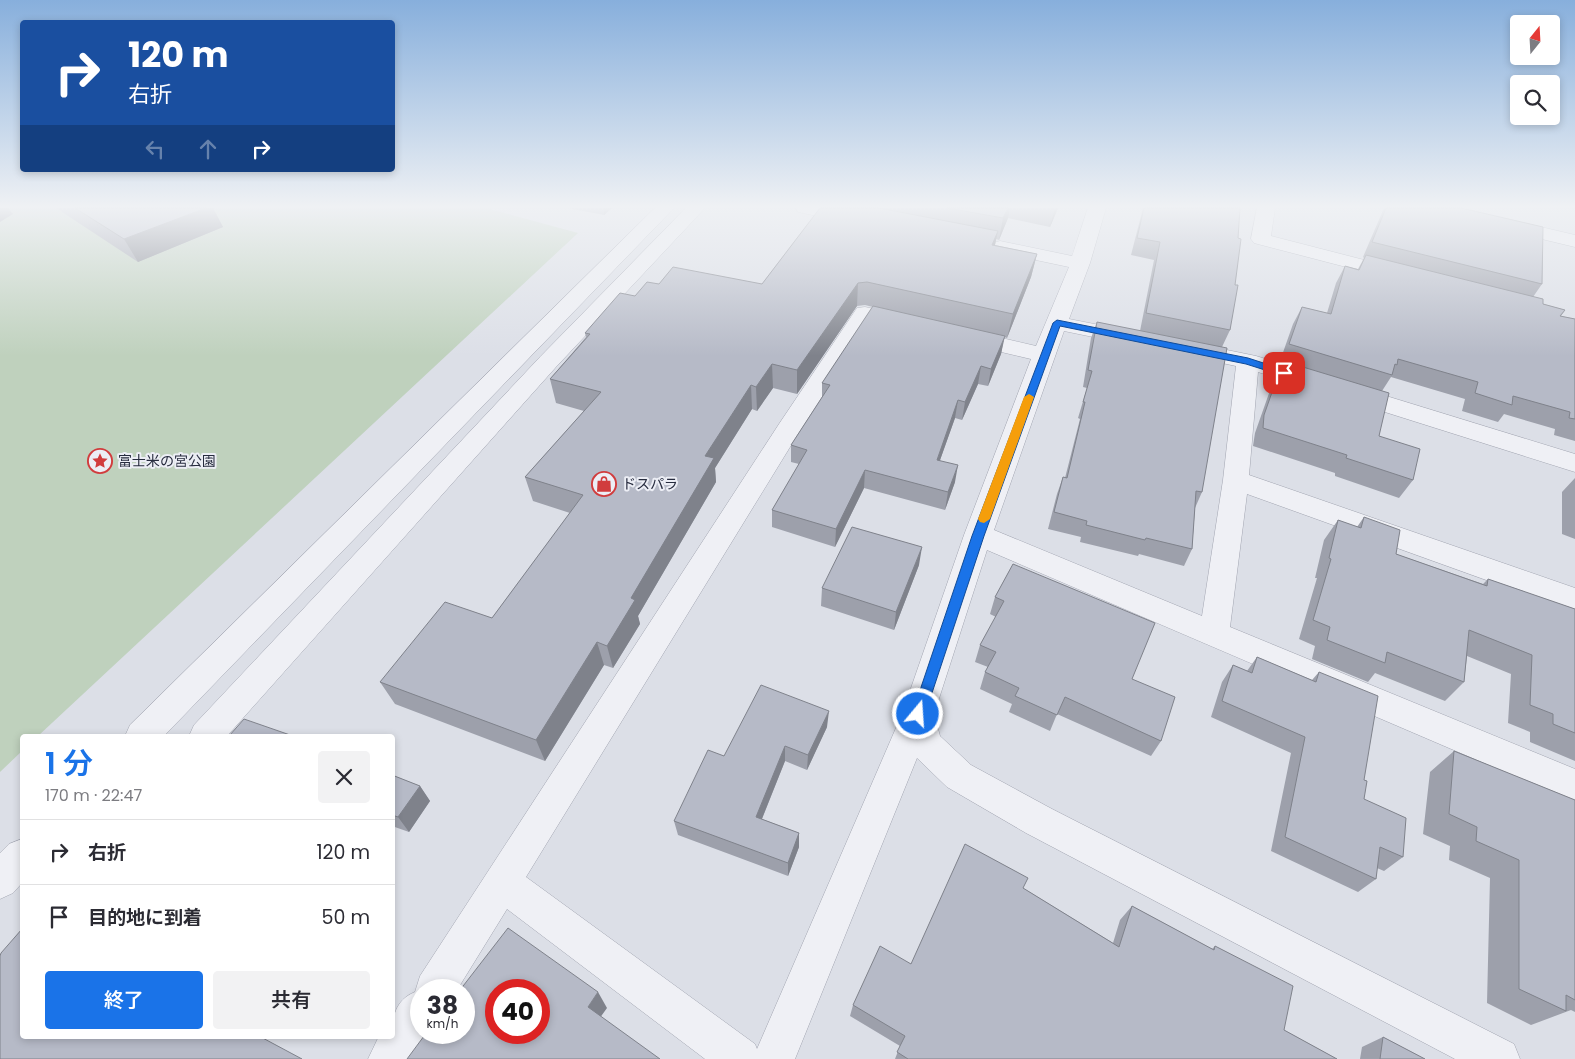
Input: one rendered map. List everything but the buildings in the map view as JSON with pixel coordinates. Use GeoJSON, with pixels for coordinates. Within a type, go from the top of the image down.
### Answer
{"type":"FeatureCollection","features":[{"type":"Feature","properties":{"kind":"street"},"geometry":{"type":"LineString","coordinates":[[144,734],[616,257]]}},
{"type":"Feature","properties":{"kind":"street"},"geometry":{"type":"LineString","coordinates":[[208,734],[548,362],[649,257]]}},
{"type":"Feature","properties":{"kind":"street"},"geometry":{"type":"LineString","coordinates":[[1052,257],[1080,263]]}},
{"type":"Feature","properties":{"kind":"street"},"geometry":{"type":"LineString","coordinates":[[774,1059],[918,714],[978,536],[1082,257]]}},
{"type":"Feature","properties":{"kind":"street"},"geometry":{"type":"LineString","coordinates":[[1333,257],[1413,278]]}},
{"type":"Feature","properties":{"kind":"street"},"geometry":{"type":"LineString","coordinates":[[441,979],[782,438],[865,313],[1044,356]]}},
{"type":"Feature","properties":{"kind":"street"},"geometry":{"type":"LineString","coordinates":[[1057,323],[1248,361],[1575,463]]}},
{"type":"Feature","properties":{"kind":"street"},"geometry":{"type":"LineString","coordinates":[[1214,634],[1236,480],[1248,361]]}},
{"type":"Feature","properties":{"kind":"street"},"geometry":{"type":"LineString","coordinates":[[1236,480],[1575,600]]}},
{"type":"Feature","properties":{"kind":"street"},"geometry":{"type":"LineString","coordinates":[[978,536],[1575,786]]}},
{"type":"Feature","properties":{"kind":"street"},"geometry":{"type":"LineString","coordinates":[[918,714],[925,744],[959,776],[1039,821],[1499,1059]]}},
{"type":"Feature","properties":{"kind":"street"},"geometry":{"type":"LineString","coordinates":[[0,880],[20,859]]}},
{"type":"Feature","properties":{"kind":"street"},"geometry":{"type":"LineString","coordinates":[[503,883],[740,1059]]}},
{"type":"Feature","properties":{"kind":"street"},"geometry":{"type":"LineString","coordinates":[[390,1059],[410,1027]]}},
{"type":"Feature","properties":{"kind":"green space"},"geometry":{"type":"Polygon","coordinates":[[[0,257],[552,257],[40,734],[20,734],[20,753],[0,772],[0,257]]]}},
{"type":"Feature","properties":{"kind":"slow traffic"},"geometry":{"type":"LineString","coordinates":[[984,519],[1029,397]]}},
{"type":"Feature","properties":{"kind":"place","name":"富士米の宮公園"},"geometry":{"type":"Point","coordinates":[100,461]}},
{"type":"Feature","properties":{"kind":"place","name":"ドスパラ"},"geometry":{"type":"Point","coordinates":[604,484]}},
{"type":"Feature","properties":{"kind":"route"},"geometry":{"type":"LineString","coordinates":[[918,714],[978,536],[1057,323],[1248,361],[1284,373]]}}]}
